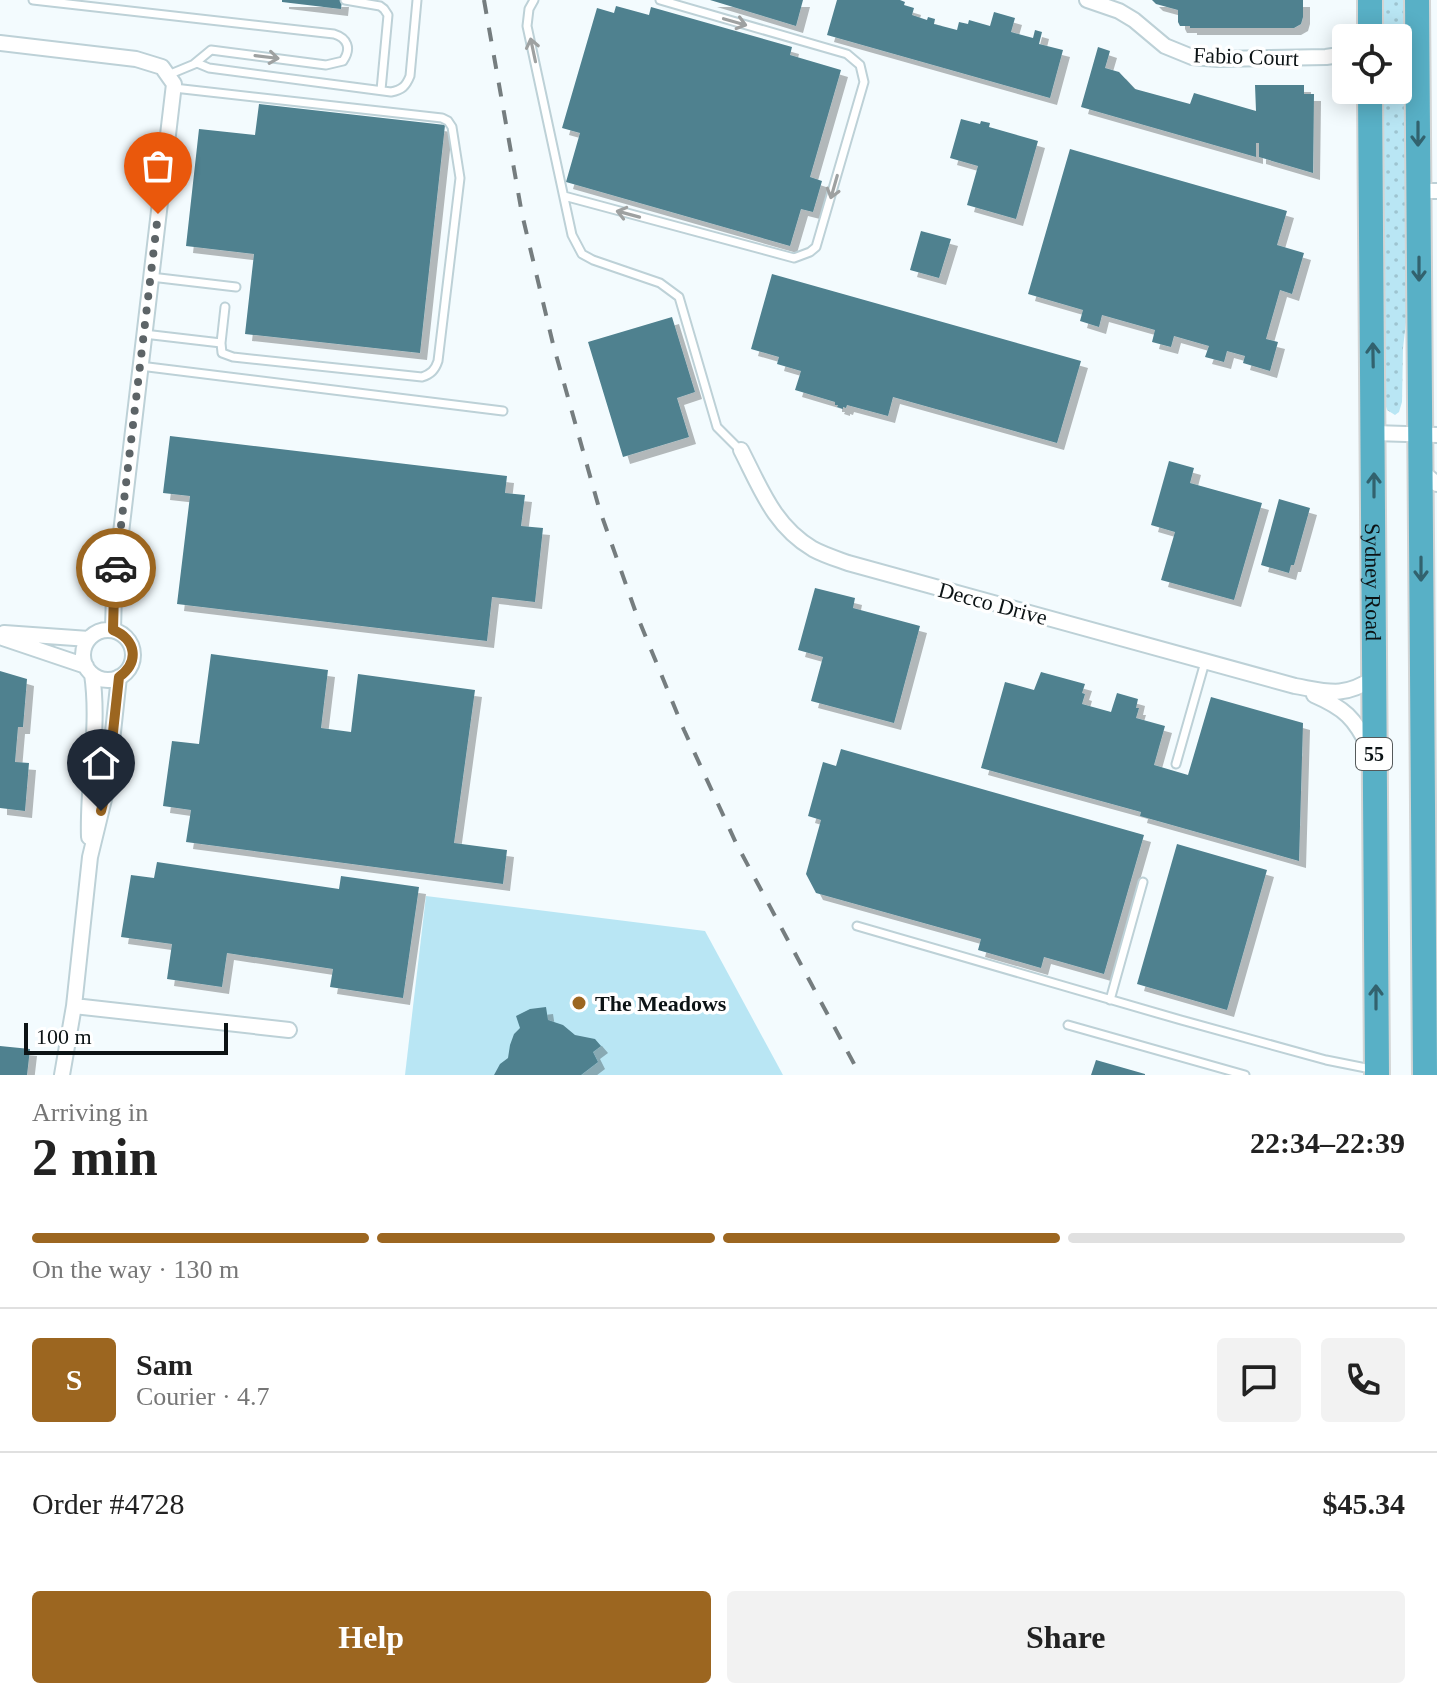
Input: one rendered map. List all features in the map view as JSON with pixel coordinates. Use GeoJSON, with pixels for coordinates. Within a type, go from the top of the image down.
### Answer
{"type":"FeatureCollection","features":[{"type":"Feature","properties":{"kind":"highway"},"geometry":{"type":"LineString","coordinates":[[1370,0],[1370,24]]}},
{"type":"Feature","properties":{"kind":"highway","name":"55"},"geometry":{"type":"LineString","coordinates":[[1417,0],[1428,191],[1430,739],[1425,1075]]}},
{"type":"Feature","properties":{"kind":"highway","name":"Sydney Road"},"geometry":{"type":"LineString","coordinates":[[1371,104],[1377,1072]]}},
{"type":"Feature","properties":{"kind":"street","name":"Fabio Court"},"geometry":{"type":"LineString","coordinates":[[1087,0],[1119,11],[1165,46],[1192,57],[1332,56]]}},
{"type":"Feature","properties":{"kind":"street"},"geometry":{"type":"LineString","coordinates":[[0,43],[136,59],[162,67],[171,82],[114,592],[113,630]]}},
{"type":"Feature","properties":{"kind":"street","name":"Fabio Court"},"geometry":{"type":"LineString","coordinates":[[1326,57],[1332,59]]}},
{"type":"Feature","properties":{"kind":"street"},"geometry":{"type":"LineString","coordinates":[[1374,433],[1429,435]]}},
{"type":"Feature","properties":{"kind":"street","name":"Decco Drive"},"geometry":{"type":"LineString","coordinates":[[741,450],[774,514],[789,532],[815,551],[848,563],[1295,686],[1340,693],[1354,690],[1374,678]]}},
{"type":"Feature","properties":{"kind":"street"},"geometry":{"type":"LineString","coordinates":[[0,635],[89,670],[105,679],[119,677],[130,666],[133,651],[126,638],[113,630],[100,631],[89,639],[83,652],[89,670],[95,697],[89,812],[90,857],[65,1075]]}},
{"type":"Feature","properties":{"kind":"street"},"geometry":{"type":"LineString","coordinates":[[0,635],[89,639]]}},
{"type":"Feature","properties":{"kind":"street"},"geometry":{"type":"LineString","coordinates":[[90,857],[107,787],[119,677]]}},
{"type":"Feature","properties":{"kind":"street","name":"Decco Drive"},"geometry":{"type":"LineString","coordinates":[[1295,686],[1342,709],[1360,727],[1374,759]]}},
{"type":"Feature","properties":{"kind":"street"},"geometry":{"type":"LineString","coordinates":[[74,1006],[289,1030]]}},
{"type":"Feature","properties":{"kind":"lane"},"geometry":{"type":"LineString","coordinates":[[33,0],[334,34],[347,41],[343,61],[326,65],[211,50],[171,82]]}},
{"type":"Feature","properties":{"kind":"lane"},"geometry":{"type":"LineString","coordinates":[[345,0],[380,6],[388,15],[381,90]]}},
{"type":"Feature","properties":{"kind":"lane"},"geometry":{"type":"LineString","coordinates":[[194,64],[400,90],[410,76],[417,0]]}},
{"type":"Feature","properties":{"kind":"lane"},"geometry":{"type":"LineString","coordinates":[[534,0],[529,9],[527,26],[572,235],[582,254],[660,283],[679,297],[717,427],[741,450]]}},
{"type":"Feature","properties":{"kind":"lane"},"geometry":{"type":"LineString","coordinates":[[564,196],[794,258],[816,247],[864,82],[860,65],[847,54],[660,0]]}},
{"type":"Feature","properties":{"kind":"lane"},"geometry":{"type":"LineString","coordinates":[[171,82],[442,118],[452,127],[460,178],[438,361],[430,374],[422,377],[233,357],[222,353],[225,307]]}},
{"type":"Feature","properties":{"kind":"lane"},"geometry":{"type":"LineString","coordinates":[[151,277],[236,287]]}},
{"type":"Feature","properties":{"kind":"lane"},"geometry":{"type":"LineString","coordinates":[[144,334],[221,343]]}},
{"type":"Feature","properties":{"kind":"lane"},"geometry":{"type":"LineString","coordinates":[[140,366],[503,411]]}},
{"type":"Feature","properties":{"kind":"lane"},"geometry":{"type":"LineString","coordinates":[[1176,764],[1205,662]]}},
{"type":"Feature","properties":{"kind":"lane"},"geometry":{"type":"LineString","coordinates":[[1110,1000],[1143,882]]}},
{"type":"Feature","properties":{"kind":"lane"},"geometry":{"type":"LineString","coordinates":[[857,926],[1110,1000],[1377,1072]]}},
{"type":"Feature","properties":{"kind":"lane"},"geometry":{"type":"LineString","coordinates":[[1068,1025],[1245,1075]]}},
{"type":"Feature","properties":{"kind":"shaded area"},"geometry":{"type":"Polygon","coordinates":[[[1380,0],[1406,0],[1406,24],[1380,24],[1380,0]]]}},
{"type":"Feature","properties":{"kind":"shaded area"},"geometry":{"type":"Polygon","coordinates":[[[1381,104],[1407,104],[1408,305],[1399,412],[1395,415],[1387,410],[1384,400],[1381,104]]]}},
{"type":"Feature","properties":{"kind":"shaded area","name":"The Meadows"},"geometry":{"type":"Polygon","coordinates":[[[426,896],[705,931],[783,1075],[405,1075],[426,896]]]}},
{"type":"Feature","properties":{"kind":"building"},"geometry":{"type":"Polygon","coordinates":[[[282,0],[342,0],[341,9],[282,0]]]}},
{"type":"Feature","properties":{"kind":"building"},"geometry":{"type":"Polygon","coordinates":[[[710,0],[803,0],[796,26],[710,0]]]}},
{"type":"Feature","properties":{"kind":"building"},"geometry":{"type":"Polygon","coordinates":[[[837,0],[900,0],[914,8],[912,15],[935,19],[934,24],[957,30],[959,22],[968,24],[969,20],[990,26],[994,12],[1015,18],[1011,32],[1033,38],[1035,30],[1042,32],[1039,44],[1063,50],[1050,98],[827,35],[837,0]]]}},
{"type":"Feature","properties":{"kind":"building"},"geometry":{"type":"Polygon","coordinates":[[[1152,0],[1303,0],[1303,17],[1301,24],[1294,28],[1190,28],[1180,26],[1178,10],[1152,0]]]}},
{"type":"Feature","properties":{"kind":"building"},"geometry":{"type":"Polygon","coordinates":[[[616,6],[649,15],[651,7],[792,47],[790,55],[841,70],[810,177],[822,181],[813,212],[801,209],[790,246],[566,182],[580,133],[562,128],[597,8],[614,13],[616,6]]]}},
{"type":"Feature","properties":{"kind":"building"},"geometry":{"type":"Polygon","coordinates":[[[1098,47],[1110,51],[1105,68],[1119,72],[1135,89],[1190,104],[1194,93],[1256,111],[1255,85],[1304,85],[1304,94],[1314,94],[1313,173],[1259,157],[1259,143],[1256,143],[1256,157],[1081,107],[1098,47]]]}},
{"type":"Feature","properties":{"kind":"building"},"geometry":{"type":"Polygon","coordinates":[[[259,104],[445,125],[420,353],[245,334],[254,254],[186,246],[199,129],[255,135],[259,104]]]}},
{"type":"Feature","properties":{"kind":"building"},"geometry":{"type":"Polygon","coordinates":[[[961,119],[990,123],[989,127],[1038,141],[1016,219],[967,205],[978,166],[950,158],[961,119]]]}},
{"type":"Feature","properties":{"kind":"building"},"geometry":{"type":"Polygon","coordinates":[[[1070,149],[1287,211],[1277,245],[1304,253],[1292,294],[1280,290],[1266,339],[1278,342],[1270,371],[1243,363],[1245,356],[1227,351],[1224,362],[1205,357],[1209,346],[1174,336],[1171,347],[1152,342],[1155,330],[1102,315],[1099,327],[1080,321],[1083,310],[1028,294],[1070,149]]]}},
{"type":"Feature","properties":{"kind":"building"},"geometry":{"type":"Polygon","coordinates":[[[921,231],[951,239],[939,278],[910,270],[921,231]]]}},
{"type":"Feature","properties":{"kind":"building"},"geometry":{"type":"Polygon","coordinates":[[[772,274],[1081,361],[1057,443],[893,397],[888,416],[847,405],[843,409],[837,407],[835,402],[795,390],[801,371],[777,364],[779,357],[751,349],[772,274]]]}},
{"type":"Feature","properties":{"kind":"building"},"geometry":{"type":"Polygon","coordinates":[[[672,317],[695,392],[677,398],[689,437],[623,457],[588,342],[672,317]]]}},
{"type":"Feature","properties":{"kind":"building"},"geometry":{"type":"Polygon","coordinates":[[[170,436],[507,476],[505,493],[525,495],[521,526],[543,528],[535,602],[492,597],[487,641],[177,604],[190,496],[163,493],[170,436]]]}},
{"type":"Feature","properties":{"kind":"building"},"geometry":{"type":"Polygon","coordinates":[[[1169,461],[1194,468],[1190,483],[1262,503],[1234,600],[1161,580],[1175,532],[1151,525],[1169,461]]]}},
{"type":"Feature","properties":{"kind":"building"},"geometry":{"type":"Polygon","coordinates":[[[1279,499],[1310,508],[1289,573],[1261,565],[1279,499]]]}},
{"type":"Feature","properties":{"kind":"building"},"geometry":{"type":"Polygon","coordinates":[[[815,588],[855,598],[853,608],[920,626],[894,723],[811,701],[823,657],[798,650],[815,588]]]}},
{"type":"Feature","properties":{"kind":"building"},"geometry":{"type":"Polygon","coordinates":[[[211,654],[328,670],[321,728],[351,732],[358,674],[475,690],[454,843],[507,850],[503,884],[186,842],[191,810],[163,806],[172,741],[199,744],[211,654]]]}},
{"type":"Feature","properties":{"kind":"building"},"geometry":{"type":"Polygon","coordinates":[[[0,671],[27,679],[23,727],[18,727],[15,762],[29,763],[25,811],[0,808],[0,671]]]}},
{"type":"Feature","properties":{"kind":"building"},"geometry":{"type":"Polygon","coordinates":[[[1041,672],[1085,684],[1082,704],[1111,712],[1117,693],[1138,699],[1136,718],[1165,726],[1154,765],[1188,775],[1211,697],[1303,723],[1299,861],[1140,816],[1141,812],[981,768],[1005,682],[1034,690],[1041,672]]]}},
{"type":"Feature","properties":{"kind":"building"},"geometry":{"type":"Polygon","coordinates":[[[841,749],[1144,835],[1104,974],[1044,957],[1041,968],[978,950],[981,939],[816,893],[806,874],[821,820],[808,816],[823,762],[836,766],[841,749]]]}},
{"type":"Feature","properties":{"kind":"building"},"geometry":{"type":"Polygon","coordinates":[[[1177,844],[1267,870],[1227,1010],[1137,984],[1177,844]]]}},
{"type":"Feature","properties":{"kind":"building"},"geometry":{"type":"Polygon","coordinates":[[[157,862],[339,889],[341,876],[419,887],[403,998],[330,987],[333,969],[227,953],[222,987],[167,979],[172,944],[121,937],[131,875],[154,878],[157,862]]]}},
{"type":"Feature","properties":{"kind":"building"},"geometry":{"type":"Polygon","coordinates":[[[546,1007],[548,1020],[563,1025],[575,1035],[595,1039],[601,1046],[593,1052],[598,1062],[581,1075],[494,1075],[508,1058],[514,1034],[520,1028],[516,1016],[530,1009],[546,1007]]]}},
{"type":"Feature","properties":{"kind":"building"},"geometry":{"type":"Polygon","coordinates":[[[0,1046],[30,1049],[27,1075],[0,1075],[0,1046]]]}},
{"type":"Feature","properties":{"kind":"building"},"geometry":{"type":"Polygon","coordinates":[[[1096,1060],[1145,1074],[1145,1075],[1091,1075],[1096,1060]]]}},
{"type":"Feature","properties":{"kind":"railway"},"geometry":{"type":"LineString","coordinates":[[484,0],[522,214],[553,344],[599,508],[636,613],[684,730],[736,843],[860,1075]]}},
{"type":"Feature","properties":{"kind":"way so far"},"geometry":{"type":"LineString","coordinates":[[116,568],[158,214]]}},
{"type":"Feature","properties":{"kind":"place","name":"The Meadows"},"geometry":{"type":"Point","coordinates":[579,1003]}},
{"type":"Feature","properties":{"kind":"route"},"geometry":{"type":"LineString","coordinates":[[101,811],[107,787],[119,677],[133,659],[131,644],[113,630],[116,568]]}}]}
